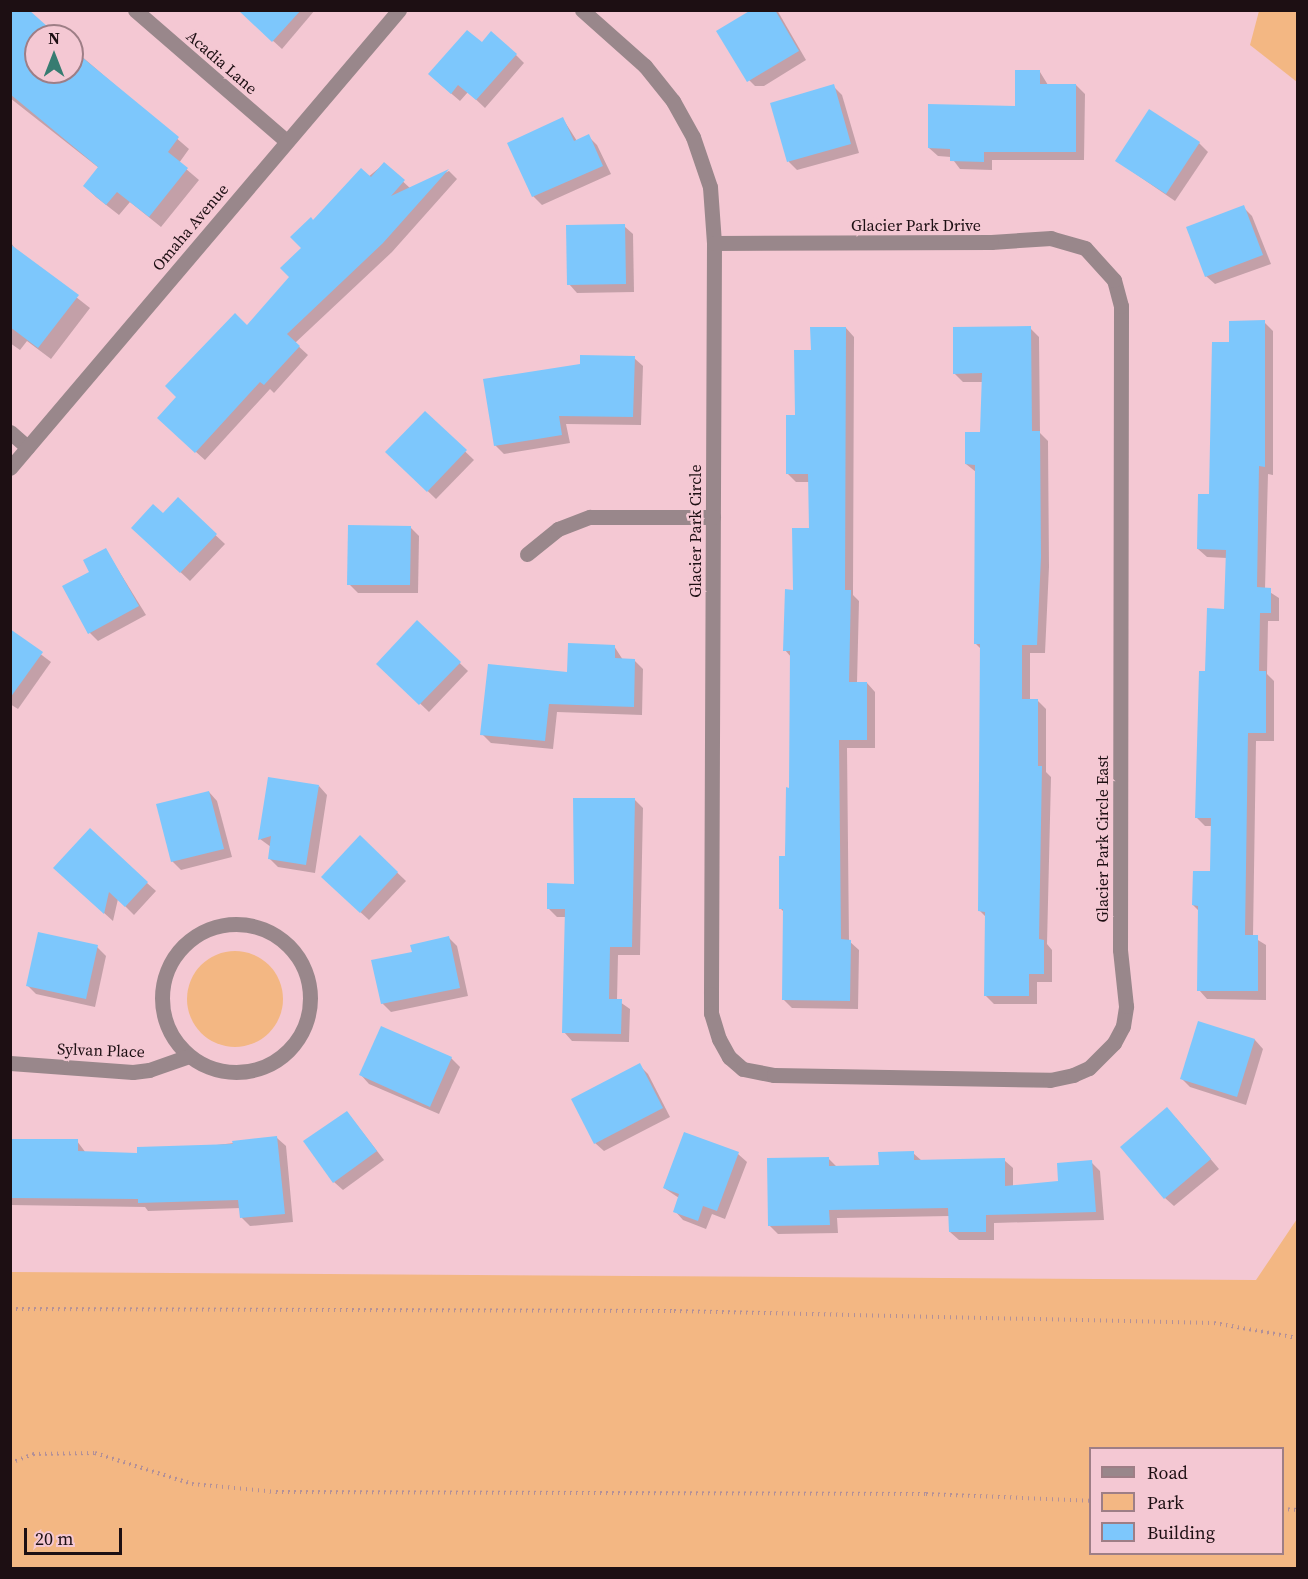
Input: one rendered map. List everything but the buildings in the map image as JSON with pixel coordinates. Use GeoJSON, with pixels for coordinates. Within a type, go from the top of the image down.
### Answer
{"type":"FeatureCollection","features":[{"type":"Feature","properties":{"kind":"street","name":"Acadia Lane"},"geometry":{"type":"LineString","coordinates":[[135,10],[286,141]]}},
{"type":"Feature","properties":{"kind":"street","name":"Omaha Avenue"},"geometry":{"type":"LineString","coordinates":[[10,468],[399,10]]}},
{"type":"Feature","properties":{"kind":"street","name":"Glacier Park Circle"},"geometry":{"type":"LineString","coordinates":[[582,10],[645,66],[673,101],[693,138],[710,187],[714,243],[711,1013],[729,1057],[743,1069],[762,1073]]}},
{"type":"Feature","properties":{"kind":"street","name":"Glacier Park Drive"},"geometry":{"type":"LineString","coordinates":[[714,243],[991,243],[1051,238],[1085,248],[1108,270]]}},
{"type":"Feature","properties":{"kind":"street","name":"Glacier Park Circle East"},"geometry":{"type":"LineString","coordinates":[[762,1073],[1063,1079],[1089,1068],[1103,1057],[1123,1026],[1126,990],[1120,950],[1121,306],[1108,270]]}},
{"type":"Feature","properties":{"kind":"street"},"geometry":{"type":"LineString","coordinates":[[10,432],[27,447]]}},
{"type":"Feature","properties":{"kind":"street"},"geometry":{"type":"LineString","coordinates":[[527,554],[558,529],[590,517],[713,517]]}},
{"type":"Feature","properties":{"kind":"street"},"geometry":{"type":"LineString","coordinates":[[231,924],[258,927],[285,942],[296,954],[310,984],[309,1017],[294,1046],[267,1066],[235,1073],[202,1065],[189,1056],[171,1035],[161,996],[168,969],[183,946],[205,931],[231,924]]}},
{"type":"Feature","properties":{"kind":"street","name":"Sylvan Place"},"geometry":{"type":"LineString","coordinates":[[10,1063],[133,1072],[149,1071],[189,1056]]}},
{"type":"Feature","properties":{"kind":"path"},"geometry":{"type":"LineString","coordinates":[[10,1309],[674,1311],[1214,1323],[1298,1338]]}},
{"type":"Feature","properties":{"kind":"path"},"geometry":{"type":"LineString","coordinates":[[10,1463],[33,1454],[95,1453],[192,1485],[276,1492],[926,1494],[1089,1501]]}},
{"type":"Feature","properties":{"kind":"green space"},"geometry":{"type":"Polygon","coordinates":[[[1259,11],[1297,11],[1297,82],[1250,45],[1259,11]]]}},
{"type":"Feature","properties":{"kind":"green space"},"geometry":{"type":"Polygon","coordinates":[[[235,951],[254,954],[269,965],[280,980],[283,999],[280,1018],[269,1033],[254,1044],[235,1047],[216,1044],[201,1033],[190,1018],[187,999],[190,980],[201,965],[216,954],[235,951]]]}},
{"type":"Feature","properties":{"kind":"green space"},"geometry":{"type":"Polygon","coordinates":[[[1297,1219],[1297,1568],[11,1568],[11,1272],[1256,1280],[1297,1219]]]}}]}
